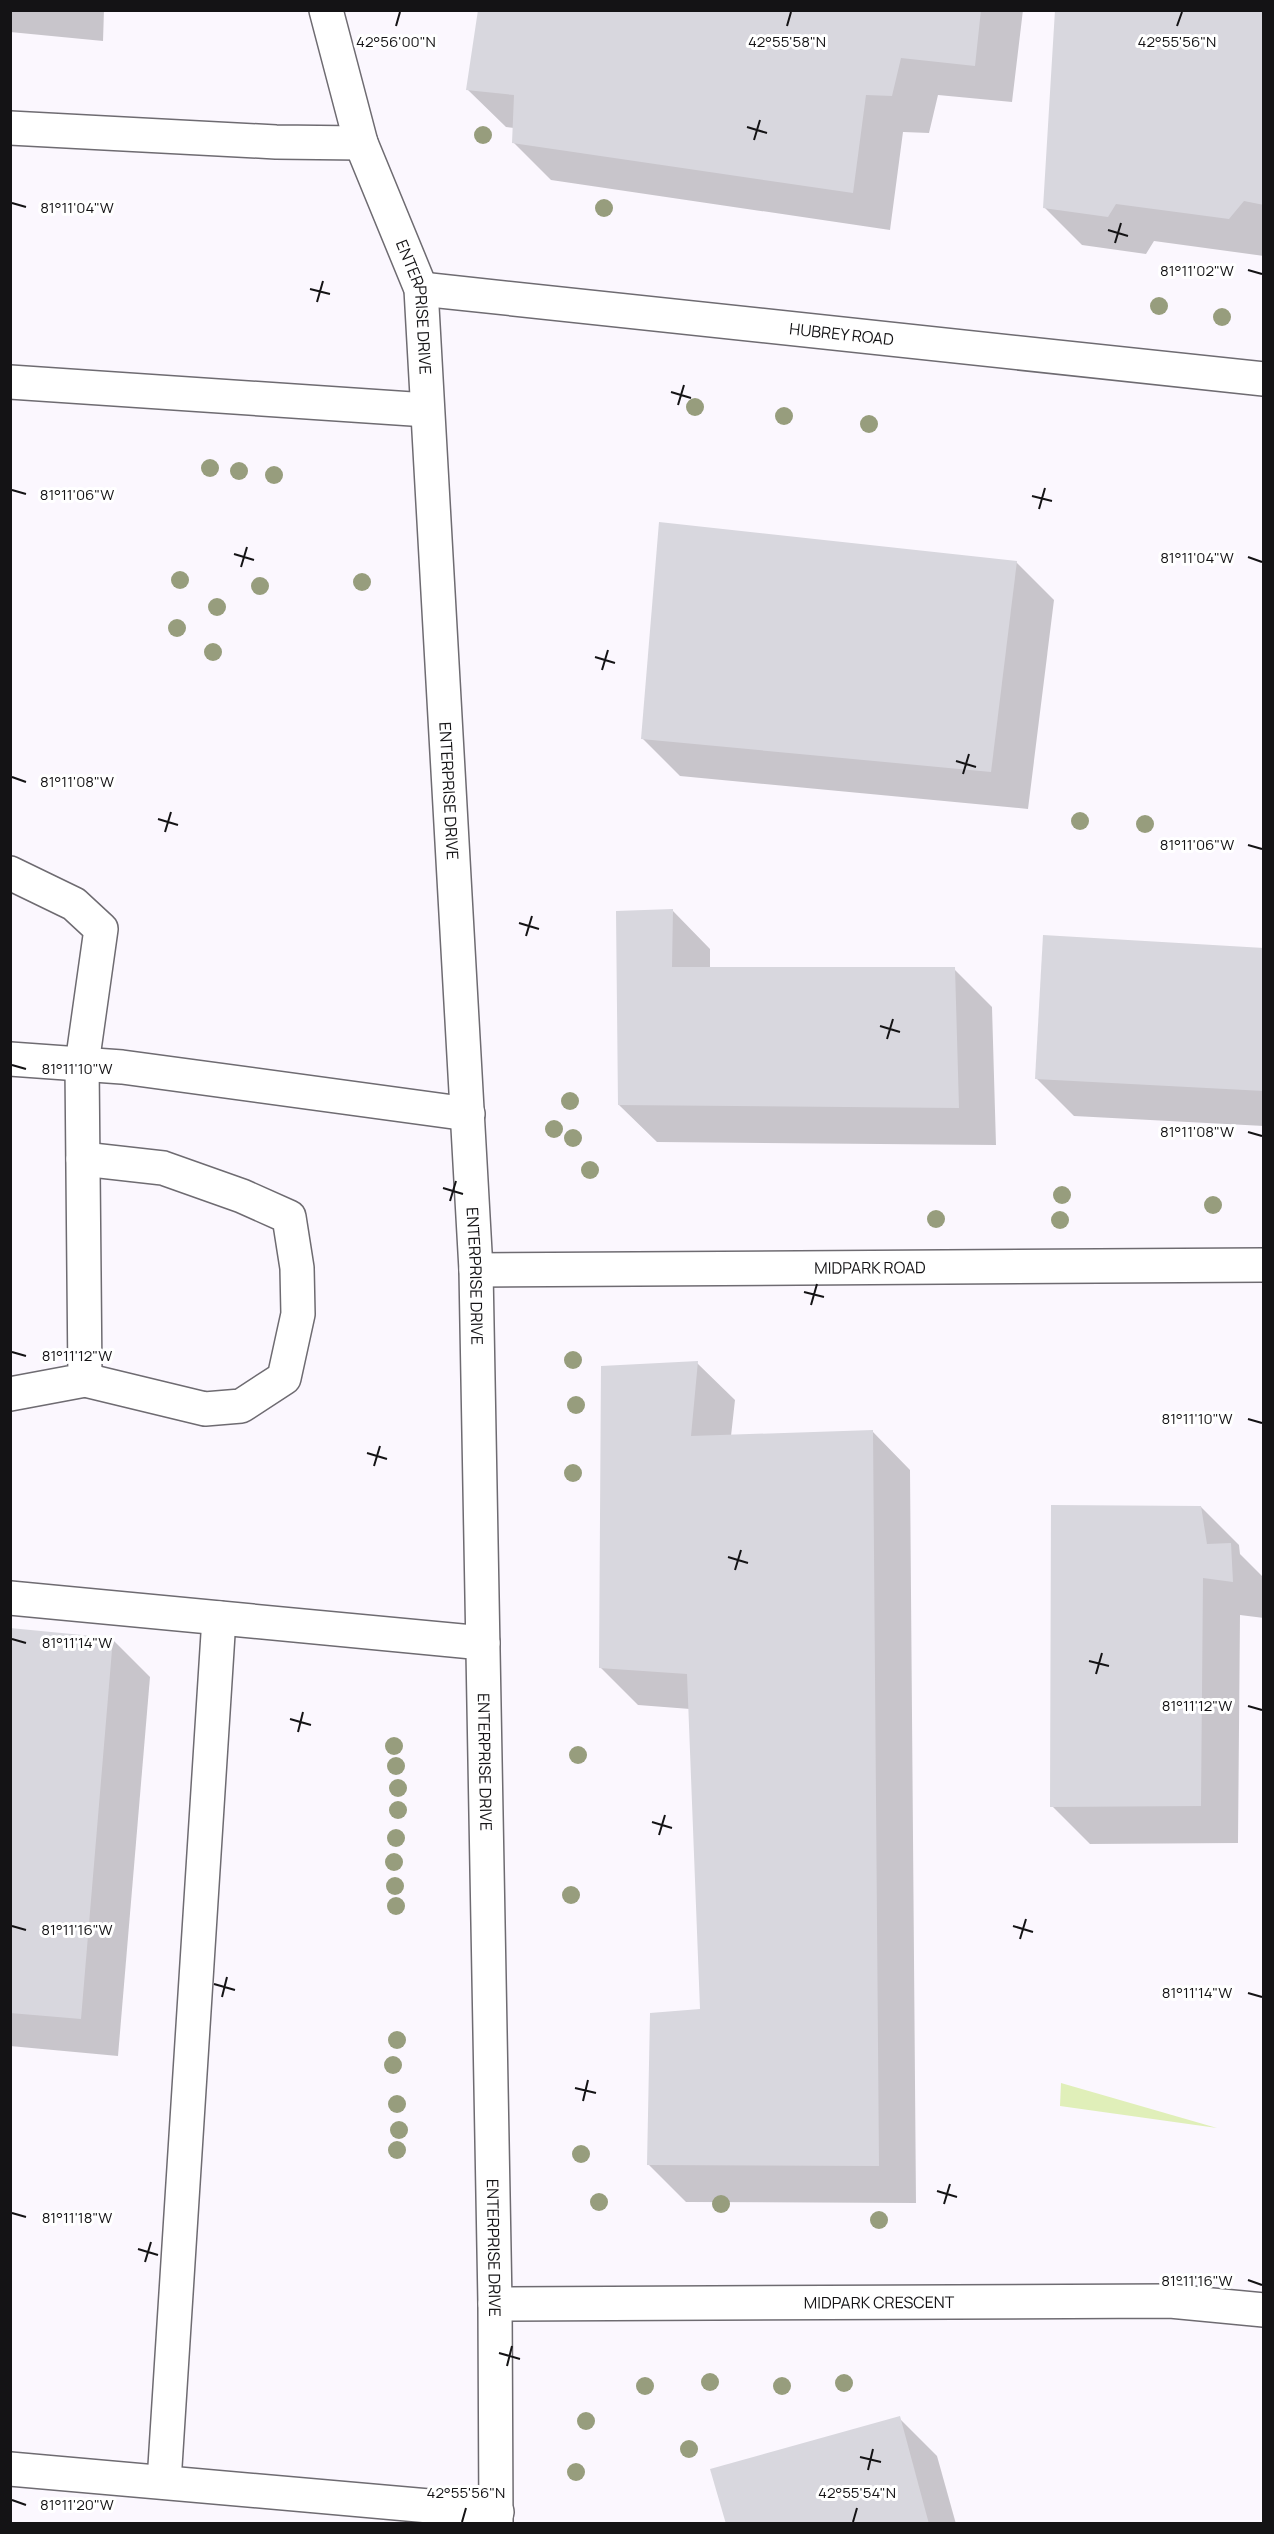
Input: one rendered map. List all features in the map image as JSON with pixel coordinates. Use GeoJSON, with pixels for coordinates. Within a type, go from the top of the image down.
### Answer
{"type":"FeatureCollection","features":[{"type":"Feature","properties":{"kind":"street","name":"ENTERPRISE DRIVE"},"geometry":{"type":"LineString","coordinates":[[326,10],[361,143],[421,289],[476,1270],[497,2518]]}},
{"type":"Feature","properties":{"kind":"street"},"geometry":{"type":"LineString","coordinates":[[10,128],[276,142],[361,143]]}},
{"type":"Feature","properties":{"kind":"street","name":"HUBREY ROAD"},"geometry":{"type":"LineString","coordinates":[[421,289],[1263,379]]}},
{"type":"Feature","properties":{"kind":"street"},"geometry":{"type":"LineString","coordinates":[[10,382],[427,410]]}},
{"type":"Feature","properties":{"kind":"street"},"geometry":{"type":"LineString","coordinates":[[10,873],[74,904],[101,929],[82,1064],[86,1380]]}},
{"type":"Feature","properties":{"kind":"street"},"geometry":{"type":"LineString","coordinates":[[10,1059],[122,1067],[468,1114]]}},
{"type":"Feature","properties":{"kind":"street"},"geometry":{"type":"LineString","coordinates":[[10,1394],[86,1380],[205,1409],[240,1406],[284,1378],[298,1314],[297,1268],[289,1217],[242,1196],[163,1168],[83,1159]]}},
{"type":"Feature","properties":{"kind":"street","name":"MIDPARK ROAD"},"geometry":{"type":"LineString","coordinates":[[476,1270],[1263,1265]]}},
{"type":"Feature","properties":{"kind":"street"},"geometry":{"type":"LineString","coordinates":[[10,1598],[483,1643]]}},
{"type":"Feature","properties":{"kind":"street"},"geometry":{"type":"LineString","coordinates":[[164,2482],[219,1618]]}},
{"type":"Feature","properties":{"kind":"street","name":"MIDPARK CRESCENT"},"geometry":{"type":"LineString","coordinates":[[495,2304],[1170,2301],[1263,2310]]}},
{"type":"Feature","properties":{"kind":"street"},"geometry":{"type":"LineString","coordinates":[[10,2469],[164,2482],[497,2518]]}},
{"type":"Feature","properties":{"kind":"green space"},"geometry":{"type":"Polygon","coordinates":[[[1061,2083],[1217,2128],[1060,2106],[1061,2083]]]}},
{"type":"Feature","properties":{"kind":"building"},"geometry":{"type":"Polygon","coordinates":[[[478,10],[981,10],[975,66],[901,58],[892,96],[866,95],[853,193],[512,143],[514,95],[466,90],[478,10]]]}},
{"type":"Feature","properties":{"kind":"building"},"geometry":{"type":"Polygon","coordinates":[[[1055,10],[1264,10],[1264,205],[1244,201],[1229,219],[1116,204],[1108,217],[1043,208],[1055,10]]]}},
{"type":"Feature","properties":{"kind":"building"},"geometry":{"type":"Polygon","coordinates":[[[659,522],[1017,561],[991,772],[641,739],[659,522]]]}},
{"type":"Feature","properties":{"kind":"building"},"geometry":{"type":"Polygon","coordinates":[[[673,909],[672,967],[955,967],[959,1108],[618,1105],[616,911],[673,909]]]}},
{"type":"Feature","properties":{"kind":"building"},"geometry":{"type":"Polygon","coordinates":[[[1043,935],[1264,948],[1264,1091],[1035,1079],[1043,935]]]}},
{"type":"Feature","properties":{"kind":"building"},"geometry":{"type":"Polygon","coordinates":[[[698,1361],[691,1436],[873,1430],[879,2166],[647,2165],[650,2013],[700,2009],[687,1674],[599,1668],[601,1366],[698,1361]]]}},
{"type":"Feature","properties":{"kind":"building"},"geometry":{"type":"Polygon","coordinates":[[[1051,1505],[1201,1506],[1207,1544],[1231,1543],[1233,1582],[1203,1578],[1201,1806],[1050,1807],[1051,1505]]]}},
{"type":"Feature","properties":{"kind":"building"},"geometry":{"type":"Polygon","coordinates":[[[10,1628],[113,1638],[81,2019],[10,2013],[10,1628]]]}},
{"type":"Feature","properties":{"kind":"building"},"geometry":{"type":"Polygon","coordinates":[[[900,2416],[929,2524],[726,2524],[710,2469],[900,2416]]]}}]}
